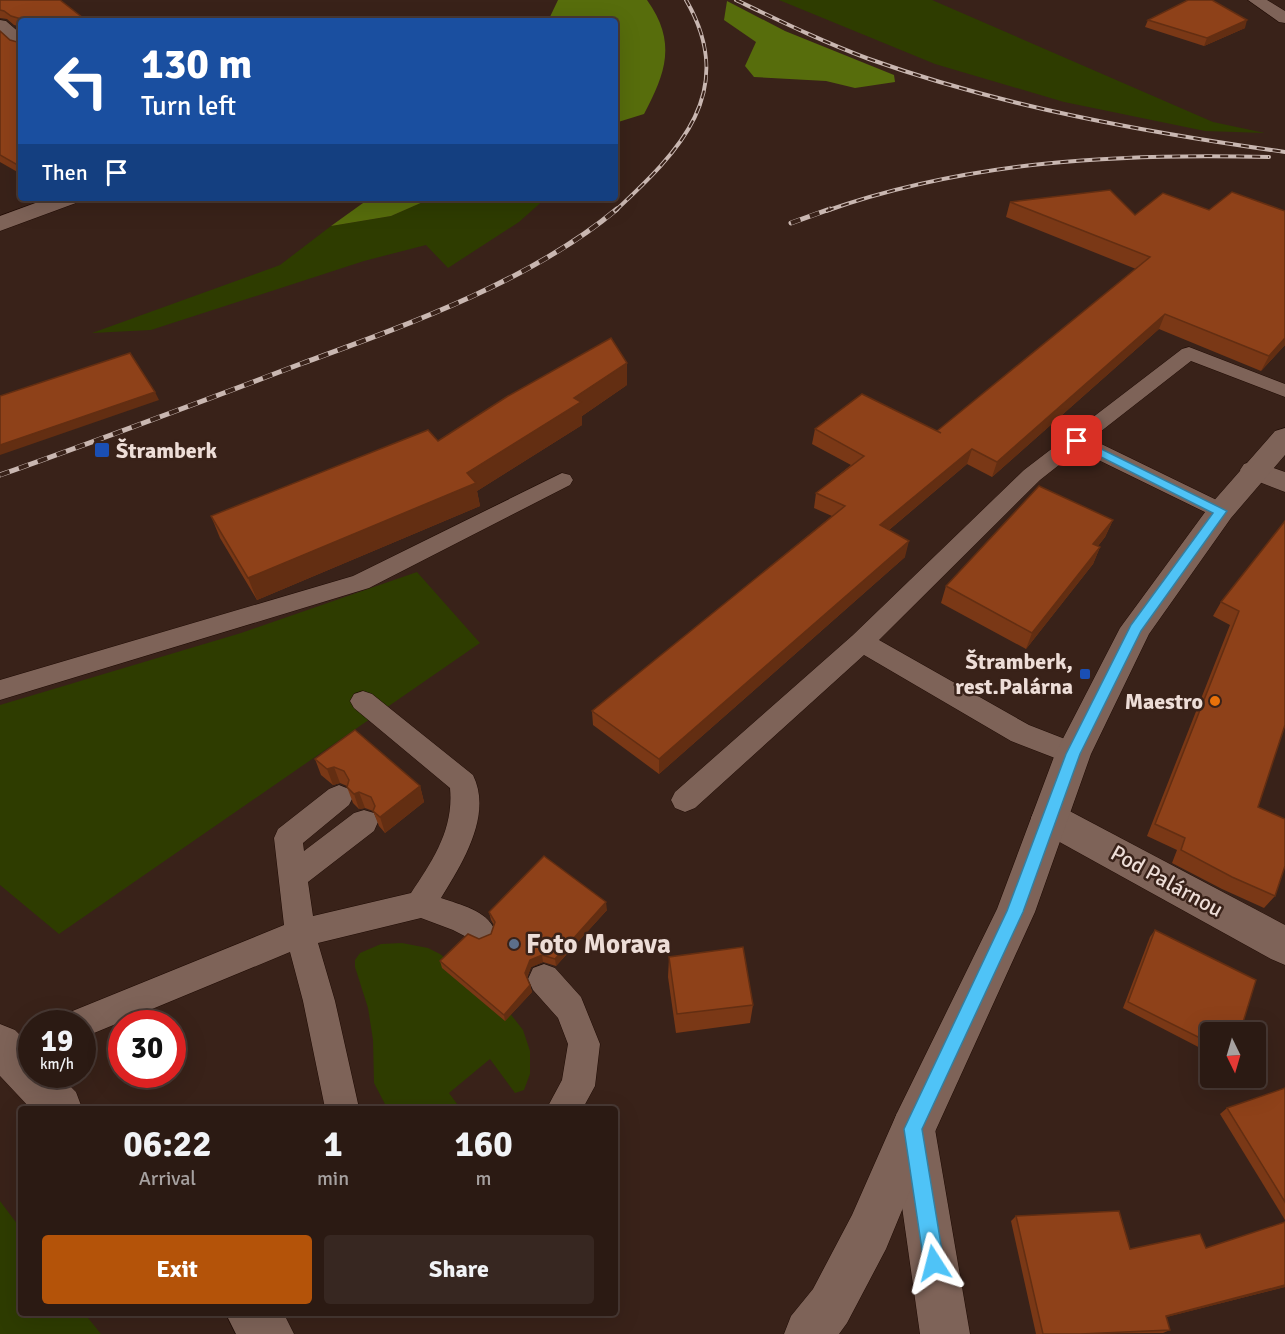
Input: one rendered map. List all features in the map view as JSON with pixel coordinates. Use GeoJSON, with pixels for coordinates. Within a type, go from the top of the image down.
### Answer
{"type":"FeatureCollection","features":[{"type":"Feature","properties":{"kind":"main road"},"geometry":{"type":"LineString","coordinates":[[1256,0],[1285,18]]}},
{"type":"Feature","properties":{"kind":"main road"},"geometry":{"type":"LineString","coordinates":[[0,25],[18,40]]}},
{"type":"Feature","properties":{"kind":"main road"},"geometry":{"type":"LineString","coordinates":[[0,224],[60,201]]}},
{"type":"Feature","properties":{"kind":"main road"},"geometry":{"type":"LineString","coordinates":[[809,1334],[830,1306],[858,1253],[913,1129],[1015,912],[1073,754],[1136,628],[1221,511],[1270,476],[1285,437]]}},
{"type":"Feature","properties":{"kind":"main road","name":"Pod Palárnou"},"geometry":{"type":"LineString","coordinates":[[1048,818],[1285,946]]}},
{"type":"Feature","properties":{"kind":"main road"},"geometry":{"type":"LineString","coordinates":[[42,1088],[58,1106]]}},
{"type":"Feature","properties":{"kind":"main road"},"geometry":{"type":"LineString","coordinates":[[913,1129],[945,1334]]}},
{"type":"Feature","properties":{"kind":"main road"},"geometry":{"type":"LineString","coordinates":[[253,1316],[269,1334]]}},
{"type":"Feature","properties":{"kind":"lane"},"geometry":{"type":"LineString","coordinates":[[685,800],[862,642],[1032,475],[1189,353],[1285,391]]}},
{"type":"Feature","properties":{"kind":"lane"},"geometry":{"type":"LineString","coordinates":[[1077,441],[1221,511]]}},
{"type":"Feature","properties":{"kind":"lane"},"geometry":{"type":"LineString","coordinates":[[0,690],[361,582],[562,480]]}},
{"type":"Feature","properties":{"kind":"lane"},"geometry":{"type":"LineString","coordinates":[[862,642],[1020,733],[1073,754]]}},
{"type":"Feature","properties":{"kind":"lane"},"geometry":{"type":"LineString","coordinates":[[363,701],[463,783],[466,813],[460,833],[447,862],[421,904]]}},
{"type":"Feature","properties":{"kind":"lane"},"geometry":{"type":"LineString","coordinates":[[339,797],[288,838],[300,933],[320,1001],[342,1106]]}},
{"type":"Feature","properties":{"kind":"lane"},"geometry":{"type":"LineString","coordinates":[[293,877],[364,822]]}},
{"type":"Feature","properties":{"kind":"lane"},"geometry":{"type":"LineString","coordinates":[[96,1017],[300,933],[421,904],[464,920],[480,930]]}},
{"type":"Feature","properties":{"kind":"lane"},"geometry":{"type":"LineString","coordinates":[[544,979],[570,1008],[584,1044],[578,1086],[565,1106]]}},
{"type":"Feature","properties":{"kind":"green space"},"geometry":{"type":"Polygon","coordinates":[[[558,0],[647,0],[662,30],[665,57],[658,85],[644,114],[618,122],[618,18],[549,18],[558,0]]]}},
{"type":"Feature","properties":{"kind":"green space"},"geometry":{"type":"Polygon","coordinates":[[[779,0],[932,0],[1213,122],[1265,133],[1205,131],[1064,102],[935,64],[779,0]]]}},
{"type":"Feature","properties":{"kind":"green space"},"geometry":{"type":"Polygon","coordinates":[[[727,1],[785,31],[894,75],[895,82],[855,88],[826,81],[754,77],[745,66],[756,42],[724,20],[727,1]]]}},
{"type":"Feature","properties":{"kind":"green space"},"geometry":{"type":"Polygon","coordinates":[[[366,201],[425,201],[391,216],[331,226],[366,201]]]}},
{"type":"Feature","properties":{"kind":"green space"},"geometry":{"type":"Polygon","coordinates":[[[425,201],[543,201],[519,222],[448,268],[426,245],[364,261],[151,330],[92,333],[280,265],[331,226],[391,216],[425,201]]]}},
{"type":"Feature","properties":{"kind":"green space"},"geometry":{"type":"Polygon","coordinates":[[[417,572],[480,643],[59,934],[0,885],[0,705],[241,633],[417,572]]]}},
{"type":"Feature","properties":{"kind":"green space"},"geometry":{"type":"Polygon","coordinates":[[[402,943],[428,948],[440,954],[502,1003],[523,1030],[530,1051],[530,1074],[524,1090],[515,1093],[490,1059],[449,1093],[459,1106],[386,1106],[374,1083],[373,1040],[368,1008],[355,967],[355,960],[360,953],[381,944],[402,943]]]}},
{"type":"Feature","properties":{"kind":"green space"},"geometry":{"type":"Polygon","coordinates":[[[0,1201],[18,1225],[18,1316],[86,1316],[101,1334],[0,1334],[0,1201]]]}},
{"type":"Feature","properties":{"kind":"building"},"geometry":{"type":"Polygon","coordinates":[[[0,0],[60,0],[83,18],[18,18],[0,10],[0,0]]]}},
{"type":"Feature","properties":{"kind":"building"},"geometry":{"type":"Polygon","coordinates":[[[1188,0],[1212,0],[1247,20],[1207,38],[1148,20],[1188,0]]]}},
{"type":"Feature","properties":{"kind":"building"},"geometry":{"type":"Polygon","coordinates":[[[0,31],[10,40],[17,42],[18,165],[0,155],[0,31]]]}},
{"type":"Feature","properties":{"kind":"building"},"geometry":{"type":"Polygon","coordinates":[[[1110,190],[1135,215],[1163,193],[1209,210],[1232,192],[1285,211],[1285,338],[1269,356],[1165,314],[997,462],[972,449],[880,525],[909,541],[659,759],[592,711],[845,506],[816,493],[864,456],[815,429],[862,394],[941,433],[937,431],[1150,257],[1010,202],[1110,190]]]}},
{"type":"Feature","properties":{"kind":"building"},"geometry":{"type":"Polygon","coordinates":[[[611,338],[627,363],[574,398],[581,402],[467,473],[476,483],[248,578],[211,516],[428,430],[438,441],[508,396],[611,338]]]}},
{"type":"Feature","properties":{"kind":"building"},"geometry":{"type":"Polygon","coordinates":[[[130,353],[155,392],[0,445],[0,396],[130,353]]]}},
{"type":"Feature","properties":{"kind":"building"},"geometry":{"type":"Polygon","coordinates":[[[1039,486],[1113,520],[1093,544],[1100,547],[1032,633],[946,586],[1039,486]]]}},
{"type":"Feature","properties":{"kind":"building"},"geometry":{"type":"Polygon","coordinates":[[[1285,521],[1285,725],[1258,807],[1285,819],[1285,866],[1275,896],[1232,877],[1181,850],[1185,838],[1155,824],[1239,611],[1221,602],[1285,521]]]}},
{"type":"Feature","properties":{"kind":"building"},"geometry":{"type":"Polygon","coordinates":[[[355,730],[420,786],[380,817],[373,811],[375,806],[371,797],[359,792],[354,794],[347,787],[349,780],[344,771],[334,767],[327,769],[315,759],[355,730]]]}},
{"type":"Feature","properties":{"kind":"building"},"geometry":{"type":"Polygon","coordinates":[[[544,856],[606,902],[555,959],[542,955],[530,960],[525,973],[530,985],[504,1015],[440,961],[468,934],[479,939],[491,934],[495,922],[489,912],[544,856]]]}},
{"type":"Feature","properties":{"kind":"building"},"geometry":{"type":"Polygon","coordinates":[[[1155,930],[1256,980],[1243,1022],[1200,1022],[1200,1038],[1128,1002],[1155,930]]]}},
{"type":"Feature","properties":{"kind":"building"},"geometry":{"type":"Polygon","coordinates":[[[743,947],[753,1005],[677,1014],[669,957],[743,947]]]}},
{"type":"Feature","properties":{"kind":"building"},"geometry":{"type":"Polygon","coordinates":[[[1285,1088],[1285,1202],[1227,1108],[1285,1088]]]}},
{"type":"Feature","properties":{"kind":"building"},"geometry":{"type":"Polygon","coordinates":[[[1119,1211],[1130,1249],[1200,1234],[1206,1248],[1285,1222],[1285,1285],[1166,1316],[1170,1330],[1043,1334],[1016,1216],[1119,1211]]]}},
{"type":"Feature","properties":{"kind":"railway"},"geometry":{"type":"LineString","coordinates":[[615,211],[661,166],[680,142],[695,117],[704,91],[706,63],[701,33],[686,0]]}},
{"type":"Feature","properties":{"kind":"railway"},"geometry":{"type":"LineString","coordinates":[[736,0],[869,59],[971,91],[1075,116],[1180,136],[1285,152]]}},
{"type":"Feature","properties":{"kind":"railway"},"geometry":{"type":"LineString","coordinates":[[826,211],[880,194],[934,181],[1044,164],[1156,157],[1269,157]]}},
{"type":"Feature","properties":{"kind":"railway"},"geometry":{"type":"LineString","coordinates":[[0,475],[384,333],[467,299],[546,258],[583,235],[617,209]]}},
{"type":"Feature","properties":{"kind":"railway"},"geometry":{"type":"LineString","coordinates":[[791,223],[830,209]]}},
{"type":"Feature","properties":{"kind":"place","name":"Štramberk"},"geometry":{"type":"Point","coordinates":[102,450]}},
{"type":"Feature","properties":{"kind":"place","name":"Štramberk, rest.Palárna"},"geometry":{"type":"Point","coordinates":[1085,674]}},
{"type":"Feature","properties":{"kind":"place","name":"Maestro"},"geometry":{"type":"Point","coordinates":[1215,701]}},
{"type":"Feature","properties":{"kind":"place","name":"Foto Morava"},"geometry":{"type":"Point","coordinates":[514,944]}},
{"type":"Feature","properties":{"kind":"route"},"geometry":{"type":"LineString","coordinates":[[934,1263],[913,1129],[1015,912],[1073,754],[1136,628],[1221,511],[1077,441]]}}]}
